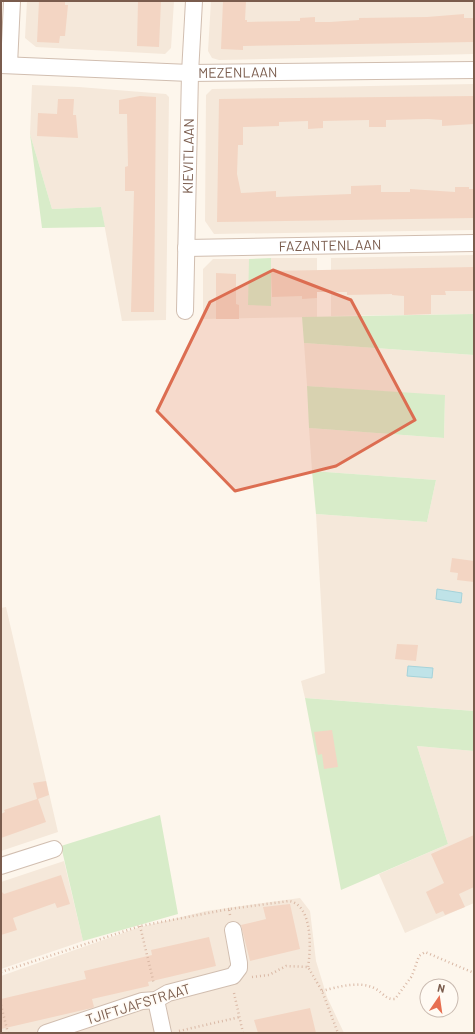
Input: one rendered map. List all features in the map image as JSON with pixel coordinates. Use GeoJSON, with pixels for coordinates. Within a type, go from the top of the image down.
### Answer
{"type":"FeatureCollection","features":[{"type":"Feature","properties":{"kind":"street"},"geometry":{"type":"LineString","coordinates":[[5,65],[12,1]]}},
{"type":"Feature","properties":{"kind":"street","name":"KIEVITLAAN"},"geometry":{"type":"LineString","coordinates":[[185,311],[190,73],[194,1]]}},
{"type":"Feature","properties":{"kind":"street","name":"MEZENLAAN"},"geometry":{"type":"LineString","coordinates":[[5,65],[190,73],[474,70]]}},
{"type":"Feature","properties":{"kind":"street","name":"FAZANTENLAAN"},"geometry":{"type":"LineString","coordinates":[[186,248],[474,243]]}},
{"type":"Feature","properties":{"kind":"street"},"geometry":{"type":"LineString","coordinates":[[1,866],[54,849]]}},
{"type":"Feature","properties":{"kind":"street"},"geometry":{"type":"LineString","coordinates":[[231,977],[237,973],[239,963],[233,930]]}},
{"type":"Feature","properties":{"kind":"street","name":"TJIFTJAFSTRAAT"},"geometry":{"type":"LineString","coordinates":[[46,1033],[142,1001],[156,1000],[168,992],[231,977]]}},
{"type":"Feature","properties":{"kind":"street"},"geometry":{"type":"LineString","coordinates":[[156,1000],[171,1032]]}},
{"type":"Feature","properties":{"kind":"path"},"geometry":{"type":"LineString","coordinates":[[1,972],[140,926],[229,909],[289,901],[294,902],[304,911],[311,947],[308,967],[322,991],[338,1033]]}},
{"type":"Feature","properties":{"kind":"path"},"geometry":{"type":"LineString","coordinates":[[229,909],[233,930]]}},
{"type":"Feature","properties":{"kind":"path"},"geometry":{"type":"LineString","coordinates":[[140,926],[156,992],[156,1000]]}},
{"type":"Feature","properties":{"kind":"path"},"geometry":{"type":"LineString","coordinates":[[322,991],[349,985],[361,985],[376,989],[386,997],[395,999],[412,976],[419,956],[424,952],[474,973]]}},
{"type":"Feature","properties":{"kind":"path"},"geometry":{"type":"LineString","coordinates":[[243,1033],[231,977],[259,978],[286,966],[308,967]]}},
{"type":"Feature","properties":{"kind":"path"},"geometry":{"type":"LineString","coordinates":[[1,1005],[8,1033]]}},
{"type":"Feature","properties":{"kind":"path"},"geometry":{"type":"LineString","coordinates":[[171,1032],[240,1017]]}},
{"type":"Feature","properties":{"kind":"highlighted area"},"geometry":{"type":"Polygon","coordinates":[[[273,270],[351,300],[415,420],[336,466],[235,491],[157,411],[210,302],[273,270]]]}},
{"type":"Feature","properties":{"kind":"shaded area"},"geometry":{"type":"Polygon","coordinates":[[[27,1],[174,1],[171,48],[165,54],[36,47],[25,38],[27,1]]]}},
{"type":"Feature","properties":{"kind":"shaded area"},"geometry":{"type":"Polygon","coordinates":[[[211,1],[474,1],[474,54],[219,60],[212,58],[208,51],[211,1]]]}},
{"type":"Feature","properties":{"kind":"shaded area"},"geometry":{"type":"Polygon","coordinates":[[[474,84],[474,230],[214,234],[205,221],[206,95],[212,89],[474,84]]]}},
{"type":"Feature","properties":{"kind":"shaded area"},"geometry":{"type":"Polygon","coordinates":[[[32,85],[166,94],[169,97],[166,320],[122,321],[101,207],[52,209],[30,134],[32,85]]]}},
{"type":"Feature","properties":{"kind":"shaded area"},"geometry":{"type":"Polygon","coordinates":[[[474,255],[474,314],[331,316],[331,258],[474,255]]]}},
{"type":"Feature","properties":{"kind":"shaded area"},"geometry":{"type":"Polygon","coordinates":[[[271,258],[317,258],[317,317],[203,319],[203,269],[213,259],[249,259],[249,289],[271,306],[271,258]]]}},
{"type":"Feature","properties":{"kind":"shaded area"},"geometry":{"type":"Polygon","coordinates":[[[304,343],[474,355],[474,711],[305,698],[301,681],[325,673],[316,514],[427,522],[436,480],[312,471],[309,428],[444,438],[445,396],[307,386],[304,343]]]}},
{"type":"Feature","properties":{"kind":"shaded area"},"geometry":{"type":"Polygon","coordinates":[[[6,607],[58,832],[1,851],[1,608],[6,607]]]}},
{"type":"Feature","properties":{"kind":"shaded area"},"geometry":{"type":"Polygon","coordinates":[[[417,746],[474,751],[474,903],[405,933],[379,874],[448,844],[417,746]]]}},
{"type":"Feature","properties":{"kind":"shaded area"},"geometry":{"type":"Polygon","coordinates":[[[64,861],[83,941],[1,969],[1,882],[64,861]]]}},
{"type":"Feature","properties":{"kind":"shaded area"},"geometry":{"type":"Polygon","coordinates":[[[300,898],[310,911],[316,961],[327,997],[344,1033],[1,1033],[1,976],[137,928],[206,911],[300,898]]]}},
{"type":"Feature","properties":{"kind":"green space"},"geometry":{"type":"Polygon","coordinates":[[[30,134],[52,209],[101,207],[105,227],[42,228],[30,134]]]}},
{"type":"Feature","properties":{"kind":"green space"},"geometry":{"type":"Polygon","coordinates":[[[271,258],[271,306],[248,305],[249,259],[271,258]]]}},
{"type":"Feature","properties":{"kind":"green space"},"geometry":{"type":"Polygon","coordinates":[[[474,314],[474,355],[304,343],[302,317],[474,314]]]}},
{"type":"Feature","properties":{"kind":"green space"},"geometry":{"type":"Polygon","coordinates":[[[307,386],[445,395],[444,438],[309,428],[307,386]]]}},
{"type":"Feature","properties":{"kind":"green space"},"geometry":{"type":"Polygon","coordinates":[[[312,471],[436,480],[427,522],[316,514],[312,471]]]}},
{"type":"Feature","properties":{"kind":"green space"},"geometry":{"type":"Polygon","coordinates":[[[305,698],[474,711],[474,751],[417,746],[448,844],[341,890],[305,698]]]}},
{"type":"Feature","properties":{"kind":"green space"},"geometry":{"type":"Polygon","coordinates":[[[160,815],[178,914],[83,941],[61,846],[160,815]]]}},
{"type":"Feature","properties":{"kind":"water"},"geometry":{"type":"Polygon","coordinates":[[[437,589],[462,593],[461,603],[436,599],[437,589]]]}},
{"type":"Feature","properties":{"kind":"water"},"geometry":{"type":"Polygon","coordinates":[[[408,666],[433,668],[432,678],[407,676],[408,666]]]}},
{"type":"Feature","properties":{"kind":"building"},"geometry":{"type":"Polygon","coordinates":[[[39,1],[65,1],[65,5],[68,5],[65,36],[60,36],[59,43],[37,42],[39,1]]]}},
{"type":"Feature","properties":{"kind":"building"},"geometry":{"type":"Polygon","coordinates":[[[138,1],[161,1],[159,47],[137,46],[138,1]]]}},
{"type":"Feature","properties":{"kind":"building"},"geometry":{"type":"Polygon","coordinates":[[[223,1],[246,1],[245,20],[247,20],[247,22],[300,21],[300,18],[315,17],[315,22],[330,22],[359,20],[359,18],[427,17],[464,14],[464,18],[474,18],[474,42],[243,46],[243,50],[221,49],[223,1]]]}},
{"type":"Feature","properties":{"kind":"building"},"geometry":{"type":"Polygon","coordinates":[[[140,96],[156,97],[154,312],[131,312],[134,191],[125,191],[125,167],[128,166],[127,114],[119,114],[119,100],[140,96]]]}},
{"type":"Feature","properties":{"kind":"building"},"geometry":{"type":"Polygon","coordinates":[[[474,96],[474,124],[442,126],[442,120],[428,119],[386,120],[386,127],[369,127],[369,120],[323,121],[323,128],[308,129],[308,121],[279,122],[279,126],[243,127],[243,145],[238,145],[237,174],[241,193],[276,191],[276,197],[351,194],[351,186],[381,185],[381,192],[410,192],[410,189],[455,192],[455,187],[469,187],[469,189],[474,189],[474,218],[217,222],[219,99],[474,96]]]}},
{"type":"Feature","properties":{"kind":"building"},"geometry":{"type":"Polygon","coordinates":[[[58,99],[74,99],[73,115],[76,115],[78,138],[37,136],[38,113],[57,114],[58,99]]]}},
{"type":"Feature","properties":{"kind":"building"},"geometry":{"type":"Polygon","coordinates":[[[474,267],[474,291],[445,291],[446,295],[431,295],[431,314],[404,315],[404,296],[392,294],[347,295],[347,292],[317,292],[317,298],[302,299],[302,296],[272,297],[271,271],[474,267]]]}},
{"type":"Feature","properties":{"kind":"building"},"geometry":{"type":"Polygon","coordinates":[[[216,273],[236,274],[236,304],[239,305],[239,319],[216,319],[216,273]]]}},
{"type":"Feature","properties":{"kind":"building"},"geometry":{"type":"Polygon","coordinates":[[[452,558],[474,561],[474,582],[457,580],[458,573],[450,572],[452,558]]]}},
{"type":"Feature","properties":{"kind":"building"},"geometry":{"type":"Polygon","coordinates":[[[397,644],[418,645],[416,661],[395,659],[397,644]]]}},
{"type":"Feature","properties":{"kind":"building"},"geometry":{"type":"Polygon","coordinates":[[[332,730],[338,767],[324,769],[322,754],[318,755],[314,732],[332,730]]]}},
{"type":"Feature","properties":{"kind":"building"},"geometry":{"type":"Polygon","coordinates":[[[46,781],[49,795],[38,799],[46,822],[1,838],[1,814],[5,812],[4,810],[37,799],[33,783],[46,781]]]}},
{"type":"Feature","properties":{"kind":"building"},"geometry":{"type":"Polygon","coordinates":[[[474,835],[474,887],[459,894],[465,907],[445,915],[443,911],[436,914],[426,892],[444,883],[431,854],[474,835]]]}},
{"type":"Feature","properties":{"kind":"building"},"geometry":{"type":"Polygon","coordinates":[[[61,875],[70,904],[57,908],[55,903],[13,918],[17,930],[1,935],[1,891],[4,894],[61,875]]]}},
{"type":"Feature","properties":{"kind":"building"},"geometry":{"type":"Polygon","coordinates":[[[290,904],[300,949],[250,961],[241,925],[266,919],[263,907],[290,904]]]}},
{"type":"Feature","properties":{"kind":"building"},"geometry":{"type":"Polygon","coordinates":[[[209,937],[216,966],[148,982],[149,986],[92,999],[94,1007],[92,1008],[1,1029],[1,999],[86,979],[84,971],[152,955],[151,950],[209,937]]]}},
{"type":"Feature","properties":{"kind":"building"},"geometry":{"type":"Polygon","coordinates":[[[310,1008],[316,1033],[258,1033],[254,1020],[310,1008]]]}}]}
